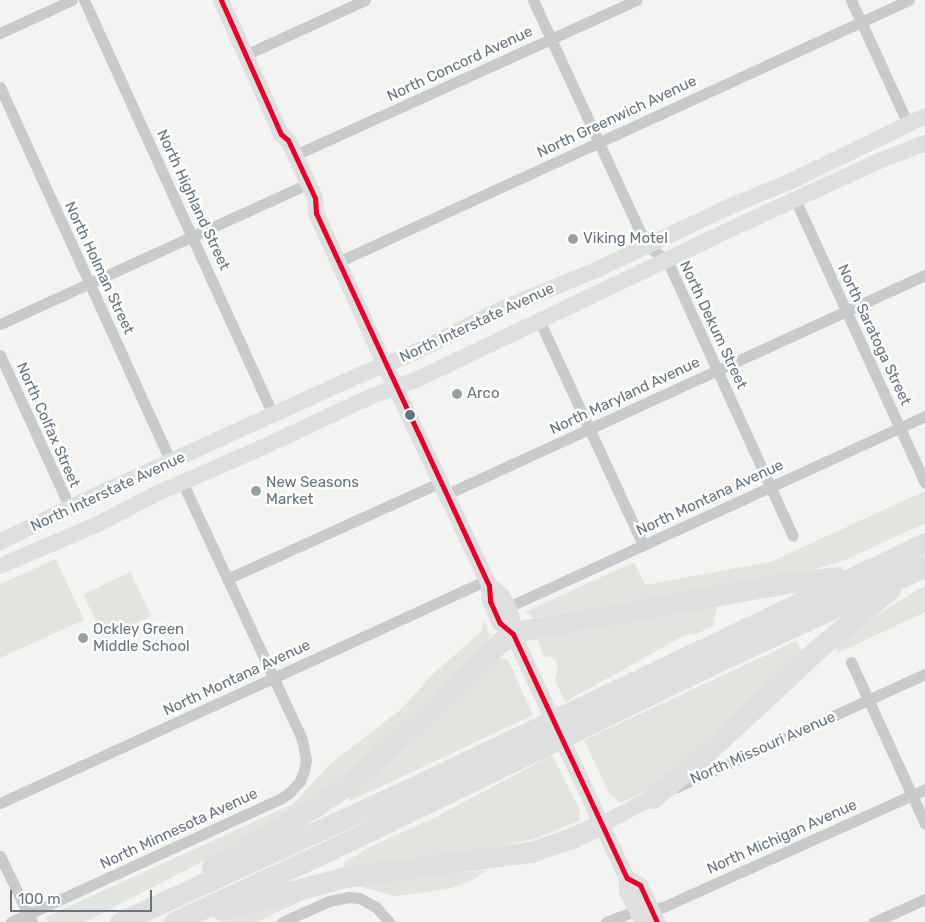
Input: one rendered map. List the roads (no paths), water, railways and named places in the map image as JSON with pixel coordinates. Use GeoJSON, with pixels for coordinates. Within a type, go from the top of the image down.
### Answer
{"type":"FeatureCollection","features":[{"type":"Feature","properties":{"kind":"highway"},"geometry":{"type":"LineString","coordinates":[[124,920],[496,749],[852,576],[925,543]]}},
{"type":"Feature","properties":{"kind":"highway"},"geometry":{"type":"LineString","coordinates":[[652,798],[693,765],[820,647],[917,569]]}},
{"type":"Feature","properties":{"kind":"highway"},"geometry":{"type":"LineString","coordinates":[[176,921],[334,848],[722,659],[917,569]]}},
{"type":"Feature","properties":{"kind":"highway"},"geometry":{"type":"LineString","coordinates":[[124,920],[314,808],[348,784],[410,729],[499,643],[513,634],[530,628],[792,582],[852,576]]}},
{"type":"Feature","properties":{"kind":"highway"},"geometry":{"type":"LineString","coordinates":[[176,921],[273,898],[345,877],[531,852],[562,842],[602,824]]}},
{"type":"Feature","properties":{"kind":"street"},"geometry":{"type":"LineString","coordinates":[[0,33],[72,0]]}},
{"type":"Feature","properties":{"kind":"street","name":"North Highland Street"},"geometry":{"type":"LineString","coordinates":[[84,0],[193,235],[273,414]]}},
{"type":"Feature","properties":{"kind":"street"},"geometry":{"type":"LineString","coordinates":[[221,0],[281,134],[288,140],[315,198],[316,213]]}},
{"type":"Feature","properties":{"kind":"street"},"geometry":{"type":"LineString","coordinates":[[245,55],[365,0]]}},
{"type":"Feature","properties":{"kind":"street","name":"North Dekum Street"},"geometry":{"type":"LineString","coordinates":[[533,0],[646,245],[667,260],[793,536]]}},
{"type":"Feature","properties":{"kind":"street","name":"North Concord Avenue"},"geometry":{"type":"LineString","coordinates":[[295,155],[637,0]]}},
{"type":"Feature","properties":{"kind":"street"},"geometry":{"type":"LineString","coordinates":[[851,0],[908,124]]}},
{"type":"Feature","properties":{"kind":"street","name":"North Greenwich Avenue"},"geometry":{"type":"LineString","coordinates":[[338,262],[909,0]]}},
{"type":"Feature","properties":{"kind":"street","name":"North Holman Street"},"geometry":{"type":"LineString","coordinates":[[0,87],[171,462]]}},
{"type":"Feature","properties":{"kind":"street","name":"North Interstate Avenue"},"geometry":{"type":"LineString","coordinates":[[0,542],[273,414],[470,326],[506,307],[602,267],[733,205],[796,179],[925,116]]}},
{"type":"Feature","properties":{"kind":"street"},"geometry":{"type":"LineString","coordinates":[[281,134],[279,145],[306,202],[316,213],[395,387],[488,583],[490,601],[500,623],[513,634]]}},
{"type":"Feature","properties":{"kind":"street","name":"North Interstate Avenue"},"geometry":{"type":"LineString","coordinates":[[0,566],[98,524],[182,482],[540,322],[795,199],[925,143]]}},
{"type":"Feature","properties":{"kind":"street"},"geometry":{"type":"LineString","coordinates":[[0,324],[299,188]]}},
{"type":"Feature","properties":{"kind":"street","name":"North Saratoga Street"},"geometry":{"type":"LineString","coordinates":[[795,199],[925,482]]}},
{"type":"Feature","properties":{"kind":"street","name":"North Maryland Avenue"},"geometry":{"type":"LineString","coordinates":[[227,579],[444,488],[590,430],[925,275]]}},
{"type":"Feature","properties":{"kind":"street"},"geometry":{"type":"LineString","coordinates":[[540,322],[643,545]]}},
{"type":"Feature","properties":{"kind":"street","name":"North Colfax Street"},"geometry":{"type":"LineString","coordinates":[[0,354],[70,508]]}},
{"type":"Feature","properties":{"kind":"street","name":"North Montana Avenue"},"geometry":{"type":"LineString","coordinates":[[508,607],[925,416]]}},
{"type":"Feature","properties":{"kind":"street"},"geometry":{"type":"LineString","coordinates":[[182,482],[273,677]]}},
{"type":"Feature","properties":{"kind":"street"},"geometry":{"type":"LineString","coordinates":[[488,583],[502,596],[508,607],[512,617],[513,634],[627,878],[640,884],[647,916]]}},
{"type":"Feature","properties":{"kind":"street","name":"North Montana Avenue"},"geometry":{"type":"LineString","coordinates":[[0,802],[273,677],[488,583]]}},
{"type":"Feature","properties":{"kind":"street"},"geometry":{"type":"LineString","coordinates":[[851,662],[925,824]]}},
{"type":"Feature","properties":{"kind":"street","name":"North Missouri Avenue"},"geometry":{"type":"LineString","coordinates":[[602,824],[652,798],[925,674]]}},
{"type":"Feature","properties":{"kind":"street","name":"North Minnesota Avenue"},"geometry":{"type":"LineString","coordinates":[[11,922],[30,918],[290,793],[300,781],[304,771],[306,749],[273,677]]}},
{"type":"Feature","properties":{"kind":"street","name":"North Michigan Avenue"},"geometry":{"type":"LineString","coordinates":[[606,922],[647,916],[663,907],[925,789]]}},
{"type":"Feature","properties":{"kind":"street"},"geometry":{"type":"LineString","coordinates":[[0,856],[30,918]]}},
{"type":"Feature","properties":{"kind":"street"},"geometry":{"type":"LineString","coordinates":[[282,922],[329,902],[349,897],[369,902],[386,918]]}},
{"type":"Feature","properties":{"kind":"street"},"geometry":{"type":"LineString","coordinates":[[874,922],[925,899]]}},
{"type":"Feature","properties":{"kind":"place","name":"Viking Motel"},"geometry":{"type":"Point","coordinates":[573,239]}},
{"type":"Feature","properties":{"kind":"place","name":"Arco"},"geometry":{"type":"Point","coordinates":[457,394]}},
{"type":"Feature","properties":{"kind":"place","name":"New Seasons Market"},"geometry":{"type":"Point","coordinates":[256,491]}},
{"type":"Feature","properties":{"kind":"place","name":"Ockley Green Middle School"},"geometry":{"type":"Point","coordinates":[83,638]}}]}
